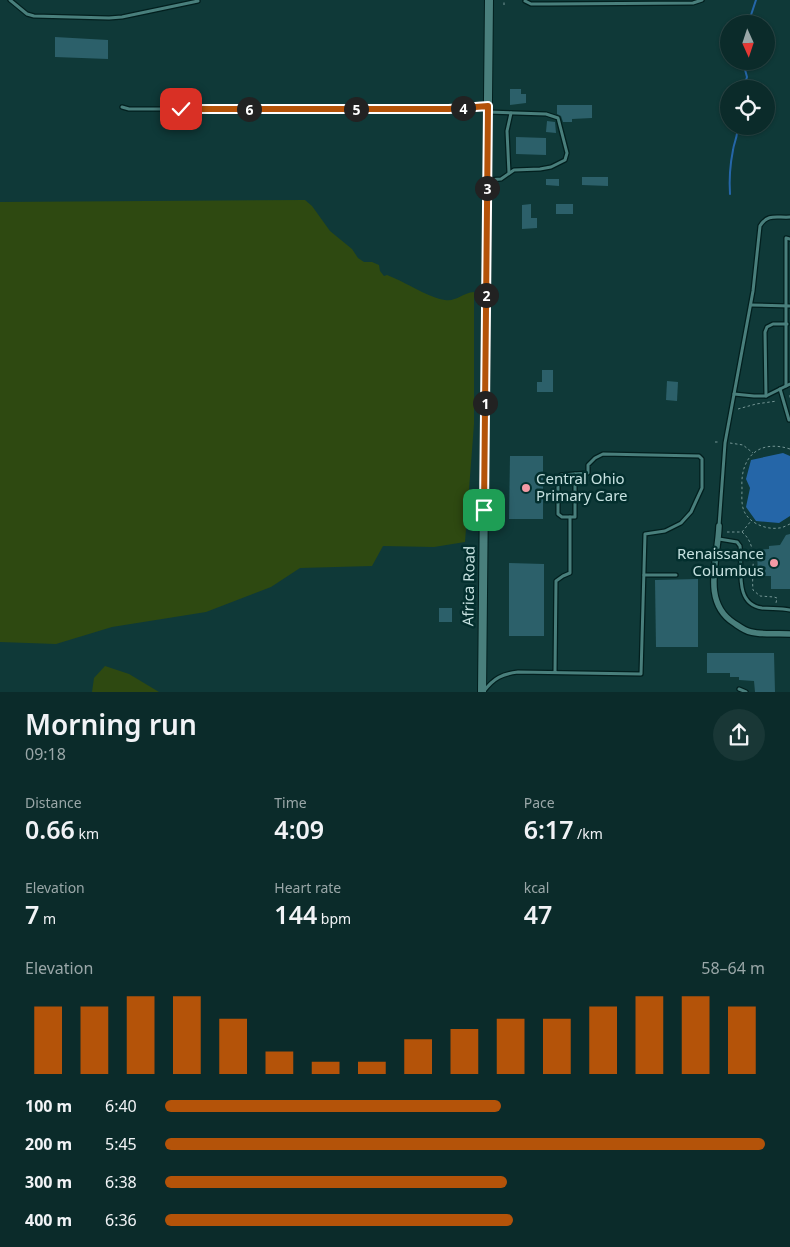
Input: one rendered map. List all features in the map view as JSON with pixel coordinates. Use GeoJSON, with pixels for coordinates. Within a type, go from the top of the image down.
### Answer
{"type":"FeatureCollection","features":[{"type":"Feature","properties":{"kind":"street","name":"Africa Road"},"geometry":{"type":"LineString","coordinates":[[483,692],[489,0]]}},
{"type":"Feature","properties":{"kind":"street"},"geometry":{"type":"LineString","coordinates":[[719,526],[713,585],[716,603],[721,612],[728,620],[746,631],[753,633],[790,634]]}},
{"type":"Feature","properties":{"kind":"lane"},"geometry":{"type":"LineString","coordinates":[[10,0],[27,14],[34,16],[109,18],[198,1]]}},
{"type":"Feature","properties":{"kind":"lane"},"geometry":{"type":"LineString","coordinates":[[521,0],[531,4],[693,3],[702,0]]}},
{"type":"Feature","properties":{"kind":"lane"},"geometry":{"type":"LineString","coordinates":[[122,107],[129,109],[488,109],[511,113],[546,114],[558,118],[567,153],[565,160],[540,170],[514,170],[501,179],[487,180]]}},
{"type":"Feature","properties":{"kind":"lane"},"geometry":{"type":"LineString","coordinates":[[509,174],[507,131],[511,113]]}},
{"type":"Feature","properties":{"kind":"lane"},"geometry":{"type":"LineString","coordinates":[[719,526],[725,443],[751,305],[760,226],[764,219],[769,217],[790,217]]}},
{"type":"Feature","properties":{"kind":"lane"},"geometry":{"type":"LineString","coordinates":[[786,386],[786,324],[788,306],[786,238],[790,238]]}},
{"type":"Feature","properties":{"kind":"lane"},"geometry":{"type":"LineString","coordinates":[[751,305],[788,306]]}},
{"type":"Feature","properties":{"kind":"lane"},"geometry":{"type":"LineString","coordinates":[[766,396],[767,327],[773,324],[786,324]]}},
{"type":"Feature","properties":{"kind":"lane"},"geometry":{"type":"LineString","coordinates":[[734,394],[766,396],[790,384]]}},
{"type":"Feature","properties":{"kind":"lane"},"geometry":{"type":"LineString","coordinates":[[780,389],[789,420]]}},
{"type":"Feature","properties":{"kind":"lane"},"geometry":{"type":"LineString","coordinates":[[483,692],[492,681],[504,674],[518,672],[641,674],[645,534],[665,531],[681,523],[691,512],[702,488],[702,459],[699,456],[603,454],[595,458],[588,465],[588,473],[561,475],[558,480],[558,514],[562,517],[575,517],[575,474]]}},
{"type":"Feature","properties":{"kind":"lane"},"geometry":{"type":"LineString","coordinates":[[555,672],[556,581],[570,573],[570,517]]}},
{"type":"Feature","properties":{"kind":"lane"},"geometry":{"type":"LineString","coordinates":[[719,539],[737,542],[740,546],[742,586],[745,597],[750,603],[761,608],[790,610]]}},
{"type":"Feature","properties":{"kind":"lane"},"geometry":{"type":"LineString","coordinates":[[644,575],[676,575]]}},
{"type":"Feature","properties":{"kind":"lane"},"geometry":{"type":"LineString","coordinates":[[739,689],[746,692]]}},
{"type":"Feature","properties":{"kind":"path"},"geometry":{"type":"LineString","coordinates":[[504,0],[504,6]]}},
{"type":"Feature","properties":{"kind":"path"},"geometry":{"type":"LineString","coordinates":[[790,395],[790,400]]}},
{"type":"Feature","properties":{"kind":"path"},"geometry":{"type":"LineString","coordinates":[[738,409],[742,410],[756,404],[772,403],[783,399]]}},
{"type":"Feature","properties":{"kind":"path"},"geometry":{"type":"LineString","coordinates":[[730,443],[743,445],[753,453]]}},
{"type":"Feature","properties":{"kind":"path"},"geometry":{"type":"LineString","coordinates":[[790,449],[771,446],[759,449],[747,459],[741,475],[742,504],[744,512],[752,521],[764,527],[780,528],[790,524]]}},
{"type":"Feature","properties":{"kind":"path"},"geometry":{"type":"LineString","coordinates":[[742,532],[752,521]]}},
{"type":"Feature","properties":{"kind":"path"},"geometry":{"type":"LineString","coordinates":[[727,532],[742,532],[748,537],[753,547],[753,590],[760,596],[774,596],[777,598],[776,603]]}},
{"type":"Feature","properties":{"kind":"green space"},"geometry":{"type":"Polygon","coordinates":[[[305,200],[312,206],[330,231],[352,249],[358,258],[364,262],[372,262],[379,265],[380,271],[384,276],[387,275],[439,299],[452,300],[474,292],[474,424],[465,542],[434,547],[383,546],[372,566],[300,568],[271,587],[206,612],[112,627],[56,644],[0,642],[0,202],[305,200]]]}},
{"type":"Feature","properties":{"kind":"green space"},"geometry":{"type":"Polygon","coordinates":[[[105,666],[129,674],[159,692],[92,692],[94,678],[105,666]]]}},
{"type":"Feature","properties":{"kind":"water"},"geometry":{"type":"Polygon","coordinates":[[[783,453],[790,456],[790,516],[779,523],[756,521],[746,507],[750,488],[746,479],[751,460],[783,453]]]}},
{"type":"Feature","properties":{"kind":"building"},"geometry":{"type":"Polygon","coordinates":[[[55,37],[108,40],[108,59],[55,57],[55,37]]]}},
{"type":"Feature","properties":{"kind":"building"},"geometry":{"type":"Polygon","coordinates":[[[510,89],[521,89],[521,94],[526,94],[526,103],[510,105],[510,89]]]}},
{"type":"Feature","properties":{"kind":"building"},"geometry":{"type":"Polygon","coordinates":[[[557,105],[592,105],[592,118],[572,119],[572,122],[563,122],[561,116],[557,114],[557,105]]]}},
{"type":"Feature","properties":{"kind":"building"},"geometry":{"type":"Polygon","coordinates":[[[547,121],[555,122],[556,133],[546,132],[547,121]]]}},
{"type":"Feature","properties":{"kind":"building"},"geometry":{"type":"Polygon","coordinates":[[[516,137],[546,138],[546,155],[516,154],[516,137]]]}},
{"type":"Feature","properties":{"kind":"building"},"geometry":{"type":"Polygon","coordinates":[[[582,177],[608,177],[608,186],[582,185],[582,177]]]}},
{"type":"Feature","properties":{"kind":"building"},"geometry":{"type":"Polygon","coordinates":[[[546,179],[559,179],[559,186],[546,185],[546,179]]]}},
{"type":"Feature","properties":{"kind":"building"},"geometry":{"type":"Polygon","coordinates":[[[531,204],[531,218],[537,218],[537,228],[522,229],[522,205],[531,204]]]}},
{"type":"Feature","properties":{"kind":"building"},"geometry":{"type":"Polygon","coordinates":[[[556,204],[573,204],[573,214],[556,214],[556,204]]]}},
{"type":"Feature","properties":{"kind":"building"},"geometry":{"type":"Polygon","coordinates":[[[542,370],[553,370],[553,392],[537,392],[537,382],[542,382],[542,370]]]}},
{"type":"Feature","properties":{"kind":"building"},"geometry":{"type":"Polygon","coordinates":[[[667,381],[678,382],[677,401],[666,400],[667,381]]]}},
{"type":"Feature","properties":{"kind":"building","name":"Central Ohio Primary Care"},"geometry":{"type":"Polygon","coordinates":[[[510,456],[543,456],[543,519],[509,519],[510,456]]]}},
{"type":"Feature","properties":{"kind":"building","name":"Renaissance Columbus"},"geometry":{"type":"Polygon","coordinates":[[[790,534],[790,589],[771,589],[771,576],[758,576],[757,550],[769,549],[769,546],[780,545],[786,535],[790,534]]]}},
{"type":"Feature","properties":{"kind":"building"},"geometry":{"type":"Polygon","coordinates":[[[509,563],[544,564],[544,636],[509,636],[509,563]]]}},
{"type":"Feature","properties":{"kind":"building"},"geometry":{"type":"Polygon","coordinates":[[[698,579],[698,647],[656,647],[655,580],[698,579]]]}},
{"type":"Feature","properties":{"kind":"building"},"geometry":{"type":"Polygon","coordinates":[[[439,608],[452,608],[452,622],[439,622],[439,608]]]}},
{"type":"Feature","properties":{"kind":"building"},"geometry":{"type":"Polygon","coordinates":[[[707,653],[774,653],[775,692],[755,692],[754,681],[730,677],[730,673],[707,673],[707,653]]]}},
{"type":"Feature","properties":{"kind":"waterway"},"geometry":{"type":"LineString","coordinates":[[751,15],[756,0]]}},
{"type":"Feature","properties":{"kind":"waterway"},"geometry":{"type":"LineString","coordinates":[[745,70],[746,80]]}},
{"type":"Feature","properties":{"kind":"waterway"},"geometry":{"type":"LineString","coordinates":[[730,194],[730,167],[737,135]]}},
{"type":"Feature","properties":{"kind":"place","name":"Central Ohio Primary Care"},"geometry":{"type":"Point","coordinates":[526,488]}},
{"type":"Feature","properties":{"kind":"place","name":"Renaissance Columbus"},"geometry":{"type":"Point","coordinates":[774,563]}},
{"type":"Feature","properties":{"kind":"route"},"geometry":{"type":"LineString","coordinates":[[181,109],[449,109],[488,106],[484,510]]}}]}
